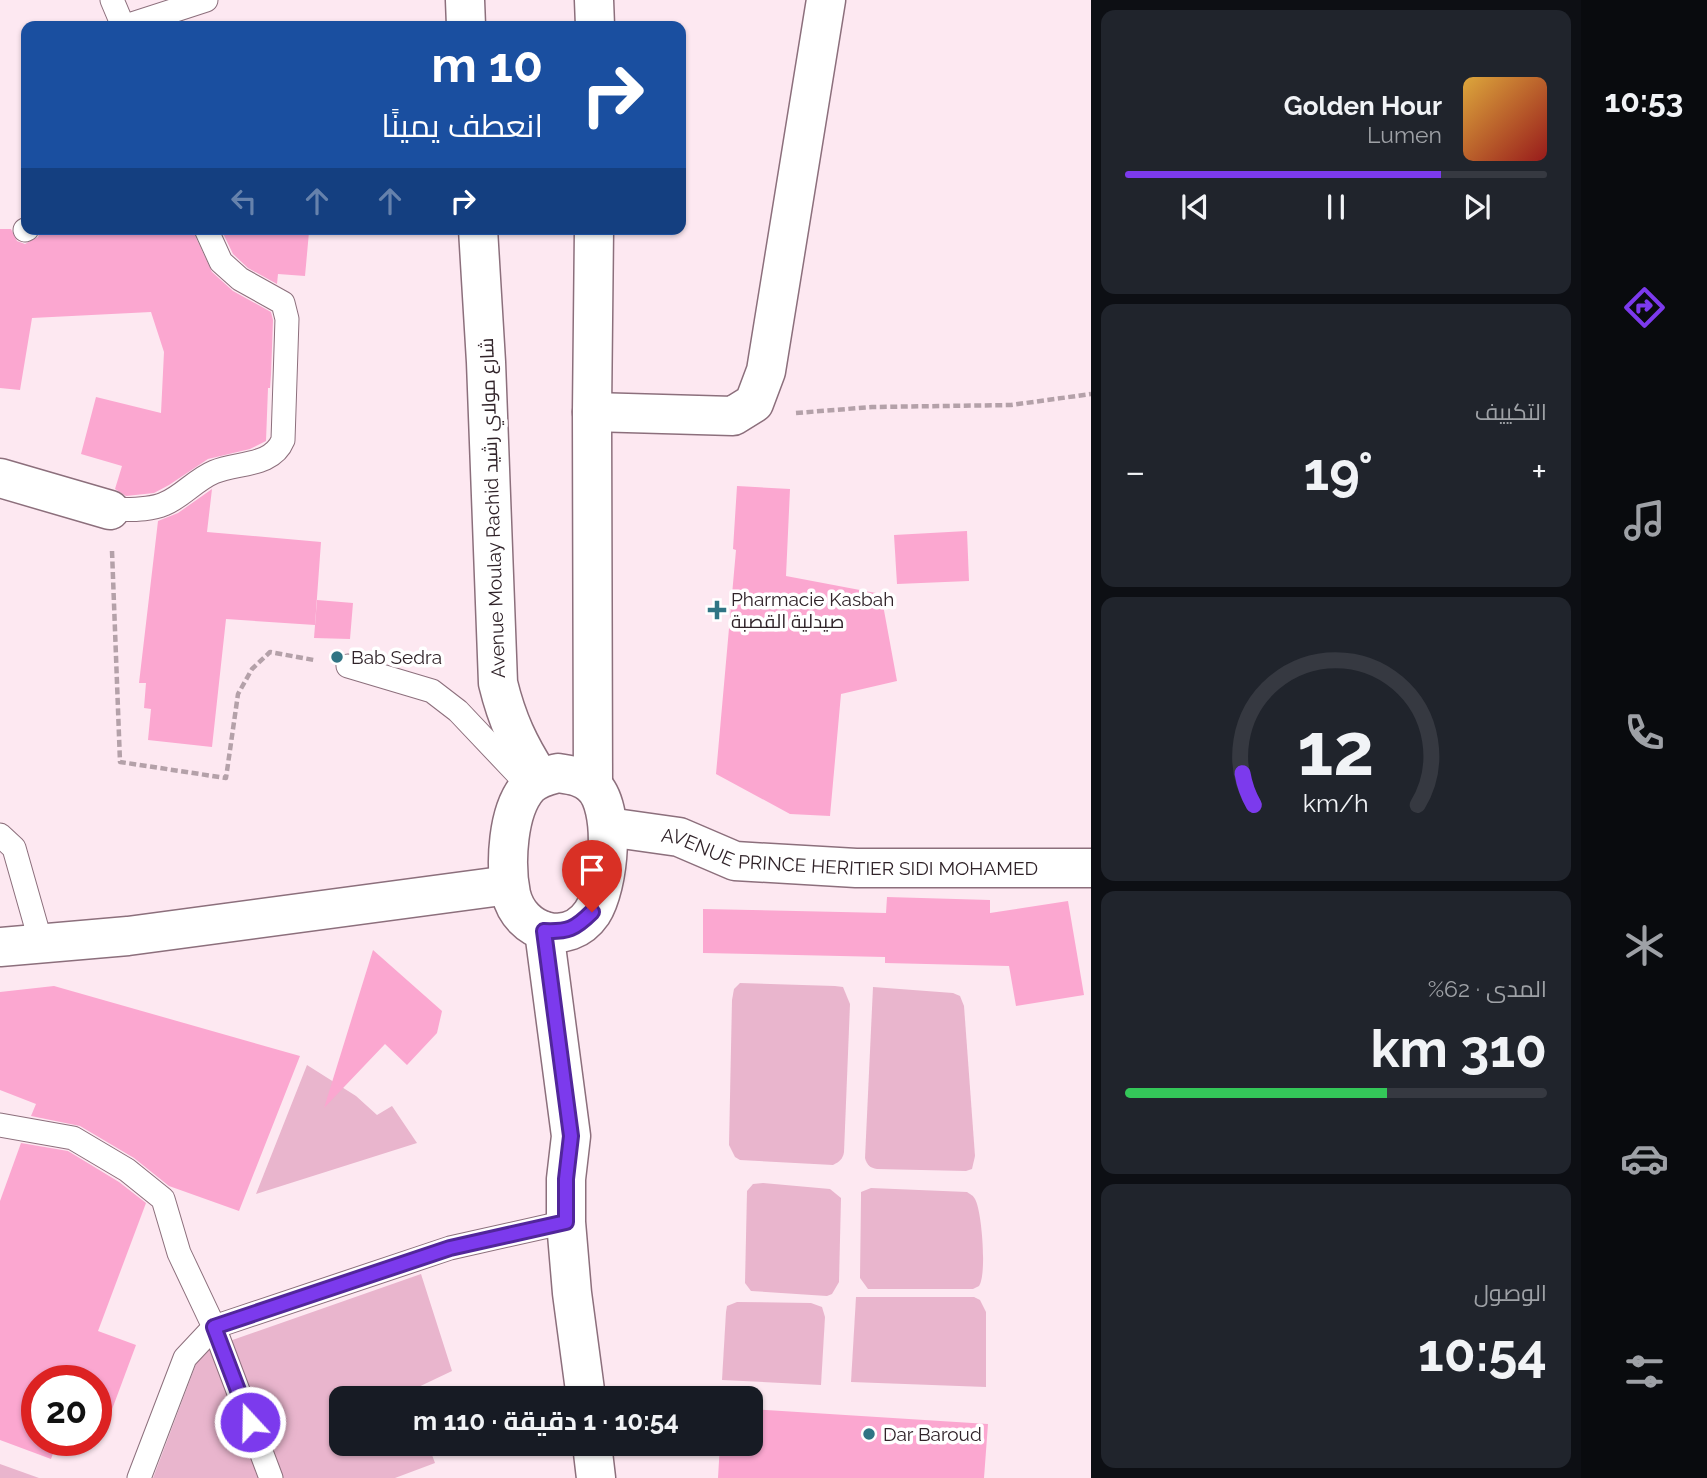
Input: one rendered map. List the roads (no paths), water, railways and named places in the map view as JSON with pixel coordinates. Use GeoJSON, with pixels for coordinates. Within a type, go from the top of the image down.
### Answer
{"type":"FeatureCollection","features":[{"type":"Feature","properties":{"kind":"street"},"geometry":{"type":"LineString","coordinates":[[465,0],[466,21]]}},
{"type":"Feature","properties":{"kind":"street"},"geometry":{"type":"LineString","coordinates":[[594,0],[595,21]]}},
{"type":"Feature","properties":{"kind":"street"},"geometry":{"type":"LineString","coordinates":[[592,412],[733,416],[754,403],[766,371],[826,0]]}},
{"type":"Feature","properties":{"kind":"street","name":"Avenue Moulay Rachid شارع مولاي رشيد"},"geometry":{"type":"LineString","coordinates":[[478,235],[498,684],[507,717],[534,782]]}},
{"type":"Feature","properties":{"kind":"street"},"geometry":{"type":"LineString","coordinates":[[593,786],[594,235]]}},
{"type":"Feature","properties":{"kind":"street"},"geometry":{"type":"LineString","coordinates":[[0,478],[110,510]]}},
{"type":"Feature","properties":{"kind":"street"},"geometry":{"type":"LineString","coordinates":[[558,773],[577,775],[593,786],[601,797],[608,827],[602,885],[592,912],[579,925],[563,932],[544,931],[531,926],[521,917],[514,905],[509,885],[511,826],[521,798],[534,782],[558,773]]}},
{"type":"Feature","properties":{"kind":"street","name":"AVENUE PRINCE HERITIER SIDI MOHAMED"},"geometry":{"type":"LineString","coordinates":[[608,827],[679,837],[735,861],[856,868],[1091,869]]}},
{"type":"Feature","properties":{"kind":"street"},"geometry":{"type":"LineString","coordinates":[[0,947],[128,936],[509,885]]}},
{"type":"Feature","properties":{"kind":"street"},"geometry":{"type":"LineString","coordinates":[[544,931],[571,1136],[566,1179],[566,1222],[584,1386]]}},
{"type":"Feature","properties":{"kind":"street"},"geometry":{"type":"LineString","coordinates":[[593,1456],[596,1478]]}},
{"type":"Feature","properties":{"kind":"lane"},"geometry":{"type":"LineString","coordinates":[[112,0],[122,21]]}},
{"type":"Feature","properties":{"kind":"lane"},"geometry":{"type":"LineString","coordinates":[[141,21],[206,0]]}},
{"type":"Feature","properties":{"kind":"lane"},"geometry":{"type":"LineString","coordinates":[[110,510],[163,505],[214,472],[236,464],[271,457],[283,440],[286,319],[283,303],[240,279],[221,262],[209,235]]}},
{"type":"Feature","properties":{"kind":"lane"},"geometry":{"type":"LineString","coordinates":[[337,664],[432,691],[458,711],[534,782]]}},
{"type":"Feature","properties":{"kind":"lane"},"geometry":{"type":"LineString","coordinates":[[0,835],[14,848],[41,943]]}},
{"type":"Feature","properties":{"kind":"lane"},"geometry":{"type":"LineString","coordinates":[[0,1125],[73,1138],[127,1170],[163,1199],[179,1253],[214,1327],[271,1478]]}},
{"type":"Feature","properties":{"kind":"lane"},"geometry":{"type":"LineString","coordinates":[[139,1478],[185,1358],[214,1327],[450,1248],[566,1222]]}},
{"type":"Feature","properties":{"kind":"place","name":"Pharmacie Kasbah صيدلية القصبة"},"geometry":{"type":"Point","coordinates":[717,610]}},
{"type":"Feature","properties":{"kind":"place","name":"Bab Sedra"},"geometry":{"type":"Point","coordinates":[337,657]}},
{"type":"Feature","properties":{"kind":"place","name":"Dar Baroud"},"geometry":{"type":"Point","coordinates":[869,1434]}}]}
